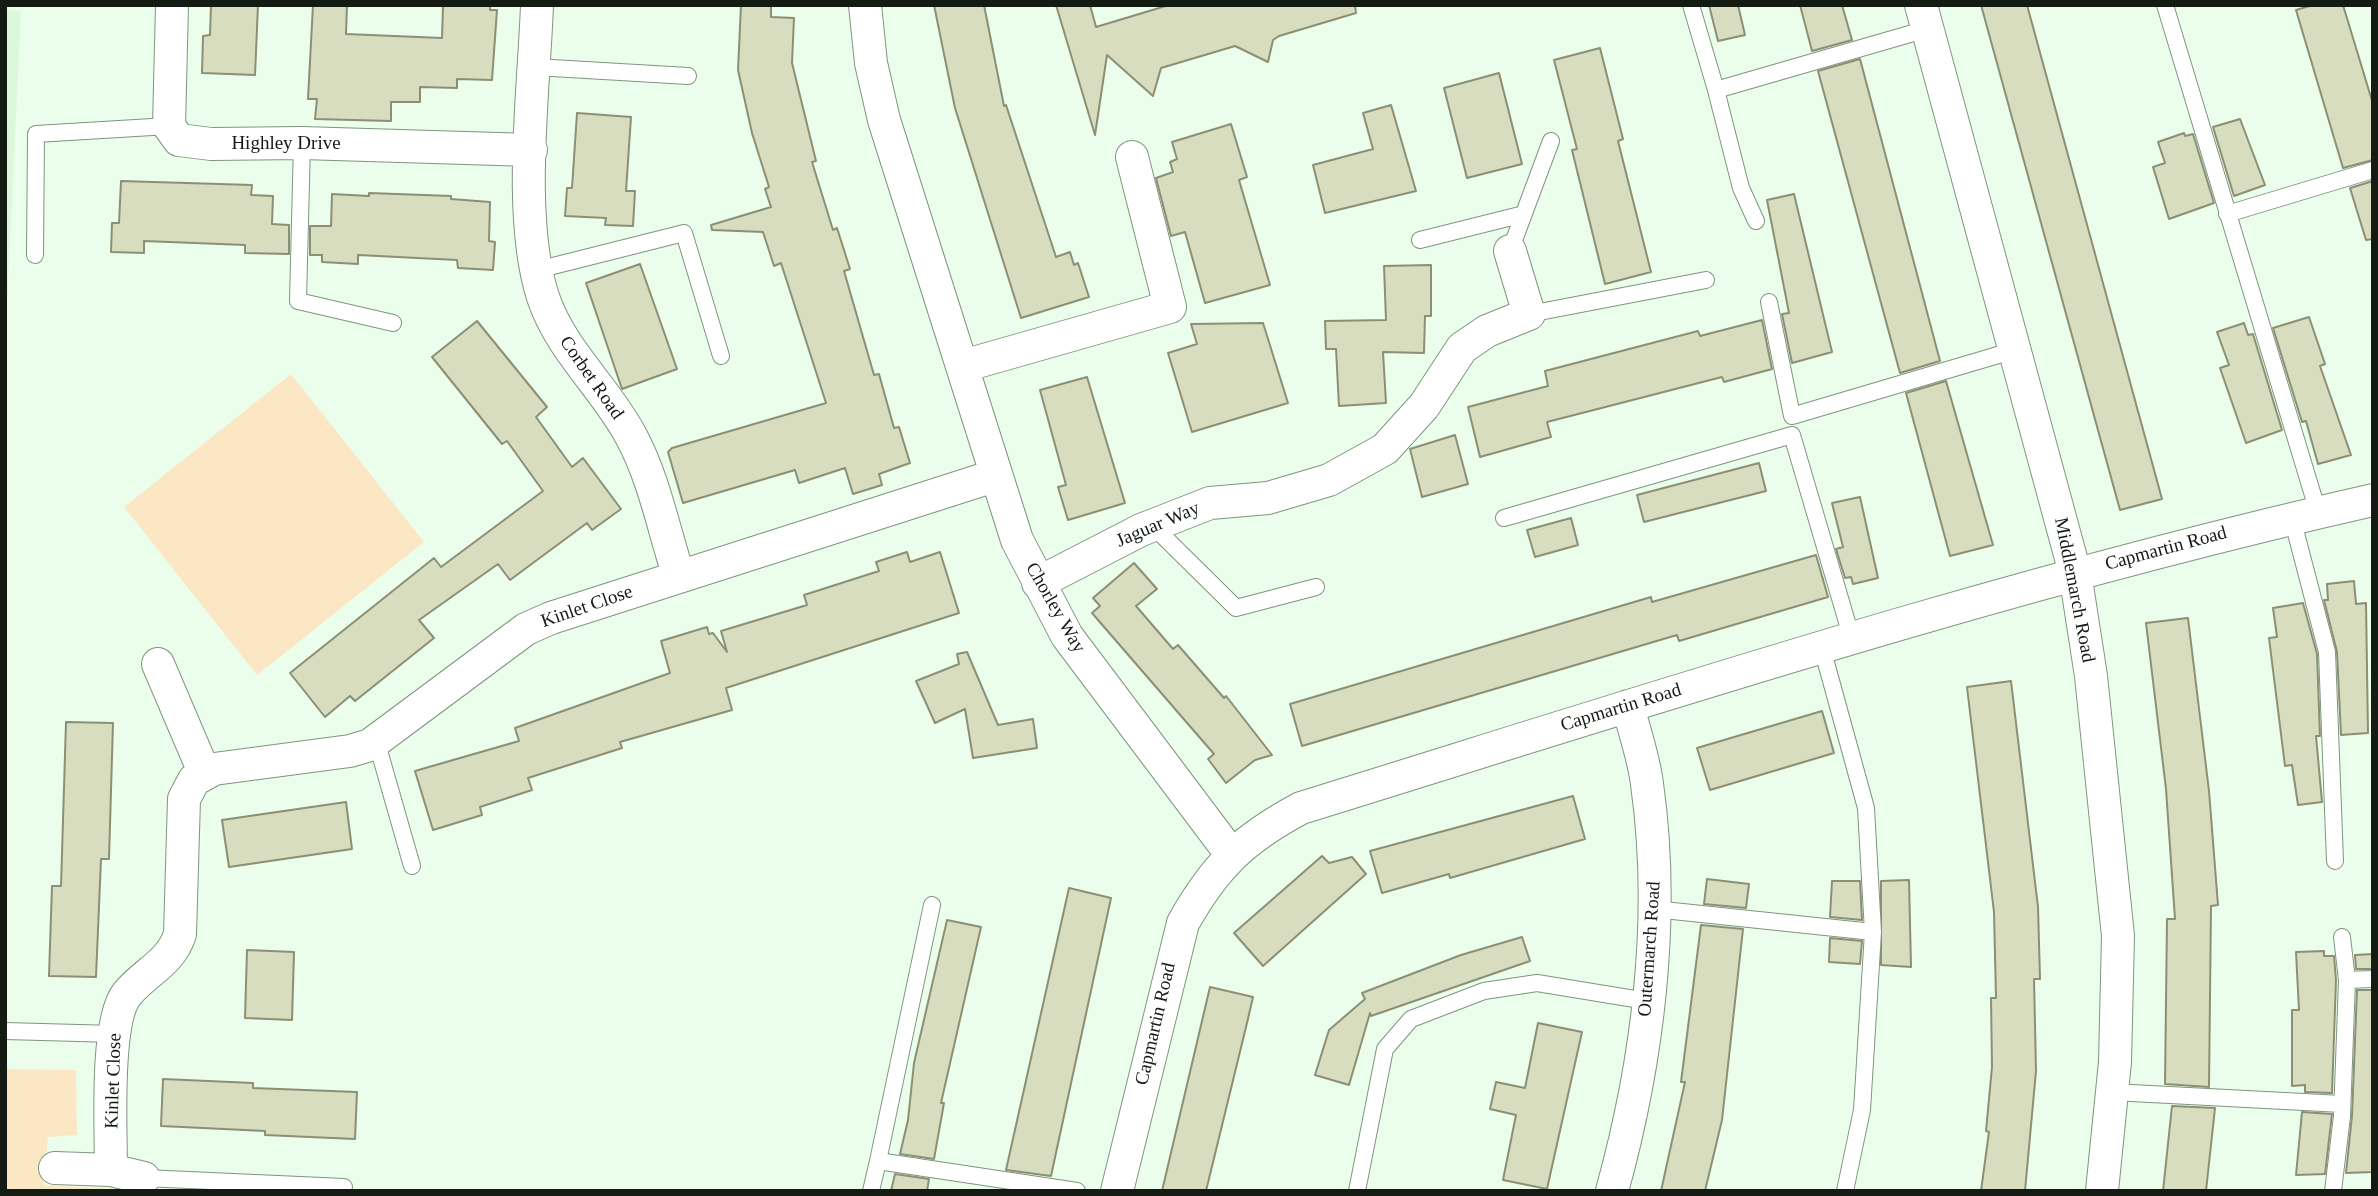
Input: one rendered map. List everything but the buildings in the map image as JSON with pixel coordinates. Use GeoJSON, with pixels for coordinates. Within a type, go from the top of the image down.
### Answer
{"type":"FeatureCollection","features":[{"type":"Feature","properties":{"kind":"street"},"geometry":{"type":"LineString","coordinates":[[169,126],[172,5]]}},
{"type":"Feature","properties":{"kind":"street","name":"Corbet Road"},"geometry":{"type":"LineString","coordinates":[[537,5],[531,222],[543,297],[562,338],[631,436],[679,577]]}},
{"type":"Feature","properties":{"kind":"street","name":"Chorley Way"},"geometry":{"type":"LineString","coordinates":[[865,5],[871,63],[884,120],[963,366],[994,476],[1017,540],[1067,636],[1231,854]]}},
{"type":"Feature","properties":{"kind":"street","name":"Middlemarch Road"},"geometry":{"type":"LineString","coordinates":[[1924,17],[2074,573],[2091,676],[2118,936],[2112,1093],[2102,1191]]}},
{"type":"Feature","properties":{"kind":"street","name":"Highley Drive"},"geometry":{"type":"LineString","coordinates":[[169,126],[179,140],[212,144],[302,143],[531,150]]}},
{"type":"Feature","properties":{"kind":"street"},"geometry":{"type":"LineString","coordinates":[[963,366],[1170,307],[1132,157]]}},
{"type":"Feature","properties":{"kind":"street"},"geometry":{"type":"LineString","coordinates":[[1510,251],[1529,314]]}},
{"type":"Feature","properties":{"kind":"street","name":"Jaguar Way"},"geometry":{"type":"LineString","coordinates":[[1038,583],[1153,526],[1210,503],[1268,498],[1329,480],[1385,449],[1424,406],[1462,348],[1487,331],[1529,314]]}},
{"type":"Feature","properties":{"kind":"street","name":"Kinlet Close"},"geometry":{"type":"LineString","coordinates":[[111,1170],[115,1034],[119,1009],[127,994],[176,948],[180,934],[184,799],[189,786],[204,772],[350,751],[376,740],[526,629],[551,618],[994,476]]}},
{"type":"Feature","properties":{"kind":"street","name":"Capmartin Road"},"geometry":{"type":"LineString","coordinates":[[1117,1191],[1183,923],[1201,891],[1231,854],[1262,828],[1301,808],[1628,706],[2074,573],[2373,500]]}},
{"type":"Feature","properties":{"kind":"street"},"geometry":{"type":"LineString","coordinates":[[158,664],[204,772]]}},
{"type":"Feature","properties":{"kind":"street","name":"Outermarch Road"},"geometry":{"type":"LineString","coordinates":[[1612,1191],[1633,1116],[1647,1001],[1656,870],[1647,781],[1628,706]]}},
{"type":"Feature","properties":{"kind":"street"},"geometry":{"type":"LineString","coordinates":[[55,1168],[111,1170],[144,1178]]}},
{"type":"Feature","properties":{"kind":"lane"},"geometry":{"type":"LineString","coordinates":[[1691,5],[1741,188],[1756,221]]}},
{"type":"Feature","properties":{"kind":"lane"},"geometry":{"type":"LineString","coordinates":[[2165,5],[2227,215],[2305,515],[2327,652],[2335,861]]}},
{"type":"Feature","properties":{"kind":"lane"},"geometry":{"type":"LineString","coordinates":[[1716,90],[1924,17]]}},
{"type":"Feature","properties":{"kind":"lane"},"geometry":{"type":"LineString","coordinates":[[535,67],[688,76]]}},
{"type":"Feature","properties":{"kind":"lane"},"geometry":{"type":"LineString","coordinates":[[36,255],[36,134],[169,126]]}},
{"type":"Feature","properties":{"kind":"lane"},"geometry":{"type":"LineString","coordinates":[[1510,251],[1551,141]]}},
{"type":"Feature","properties":{"kind":"lane"},"geometry":{"type":"LineString","coordinates":[[302,143],[298,301],[393,323]]}},
{"type":"Feature","properties":{"kind":"lane"},"geometry":{"type":"LineString","coordinates":[[2227,215],[2373,170]]}},
{"type":"Feature","properties":{"kind":"lane"},"geometry":{"type":"LineString","coordinates":[[1420,240],[1524,214]]}},
{"type":"Feature","properties":{"kind":"lane"},"geometry":{"type":"LineString","coordinates":[[537,270],[684,233],[721,356]]}},
{"type":"Feature","properties":{"kind":"lane"},"geometry":{"type":"LineString","coordinates":[[1529,314],[1706,280]]}},
{"type":"Feature","properties":{"kind":"lane"},"geometry":{"type":"LineString","coordinates":[[1769,302],[1792,416],[2015,351]]}},
{"type":"Feature","properties":{"kind":"lane"},"geometry":{"type":"LineString","coordinates":[[1504,518],[1791,435],[1853,639]]}},
{"type":"Feature","properties":{"kind":"lane"},"geometry":{"type":"LineString","coordinates":[[1153,526],[1236,608],[1316,587]]}},
{"type":"Feature","properties":{"kind":"lane"},"geometry":{"type":"LineString","coordinates":[[1822,648],[1866,807],[1873,932],[1862,1110],[1844,1191]]}},
{"type":"Feature","properties":{"kind":"lane"},"geometry":{"type":"LineString","coordinates":[[376,740],[412,866]]}},
{"type":"Feature","properties":{"kind":"lane"},"geometry":{"type":"LineString","coordinates":[[871,1191],[932,905]]}},
{"type":"Feature","properties":{"kind":"lane"},"geometry":{"type":"LineString","coordinates":[[1654,909],[1873,932]]}},
{"type":"Feature","properties":{"kind":"lane"},"geometry":{"type":"LineString","coordinates":[[2333,1191],[2342,1104],[2347,980],[2342,937]]}},
{"type":"Feature","properties":{"kind":"lane"},"geometry":{"type":"LineString","coordinates":[[2347,980],[2373,979]]}},
{"type":"Feature","properties":{"kind":"lane"},"geometry":{"type":"LineString","coordinates":[[1357,1191],[1385,1049],[1411,1019],[1484,991],[1537,983],[1647,1001]]}},
{"type":"Feature","properties":{"kind":"lane"},"geometry":{"type":"LineString","coordinates":[[5,1031],[115,1034]]}},
{"type":"Feature","properties":{"kind":"lane"},"geometry":{"type":"LineString","coordinates":[[2112,1093],[2342,1104]]}},
{"type":"Feature","properties":{"kind":"lane"},"geometry":{"type":"LineString","coordinates":[[878,1161],[1077,1191]]}},
{"type":"Feature","properties":{"kind":"lane"},"geometry":{"type":"LineString","coordinates":[[144,1178],[344,1187]]}},
{"type":"Feature","properties":{"kind":"shaded area"},"geometry":{"type":"Polygon","coordinates":[[[5,10],[21,11],[5,345],[5,10]]]}},
{"type":"Feature","properties":{"kind":"shaded area"},"geometry":{"type":"Polygon","coordinates":[[[291,374],[424,542],[257,675],[124,507],[291,374]]]}},
{"type":"Feature","properties":{"kind":"shaded area"},"geometry":{"type":"Polygon","coordinates":[[[5,1069],[76,1070],[77,1135],[48,1137],[43,1185],[149,1191],[5,1191],[5,1069]]]}}]}
